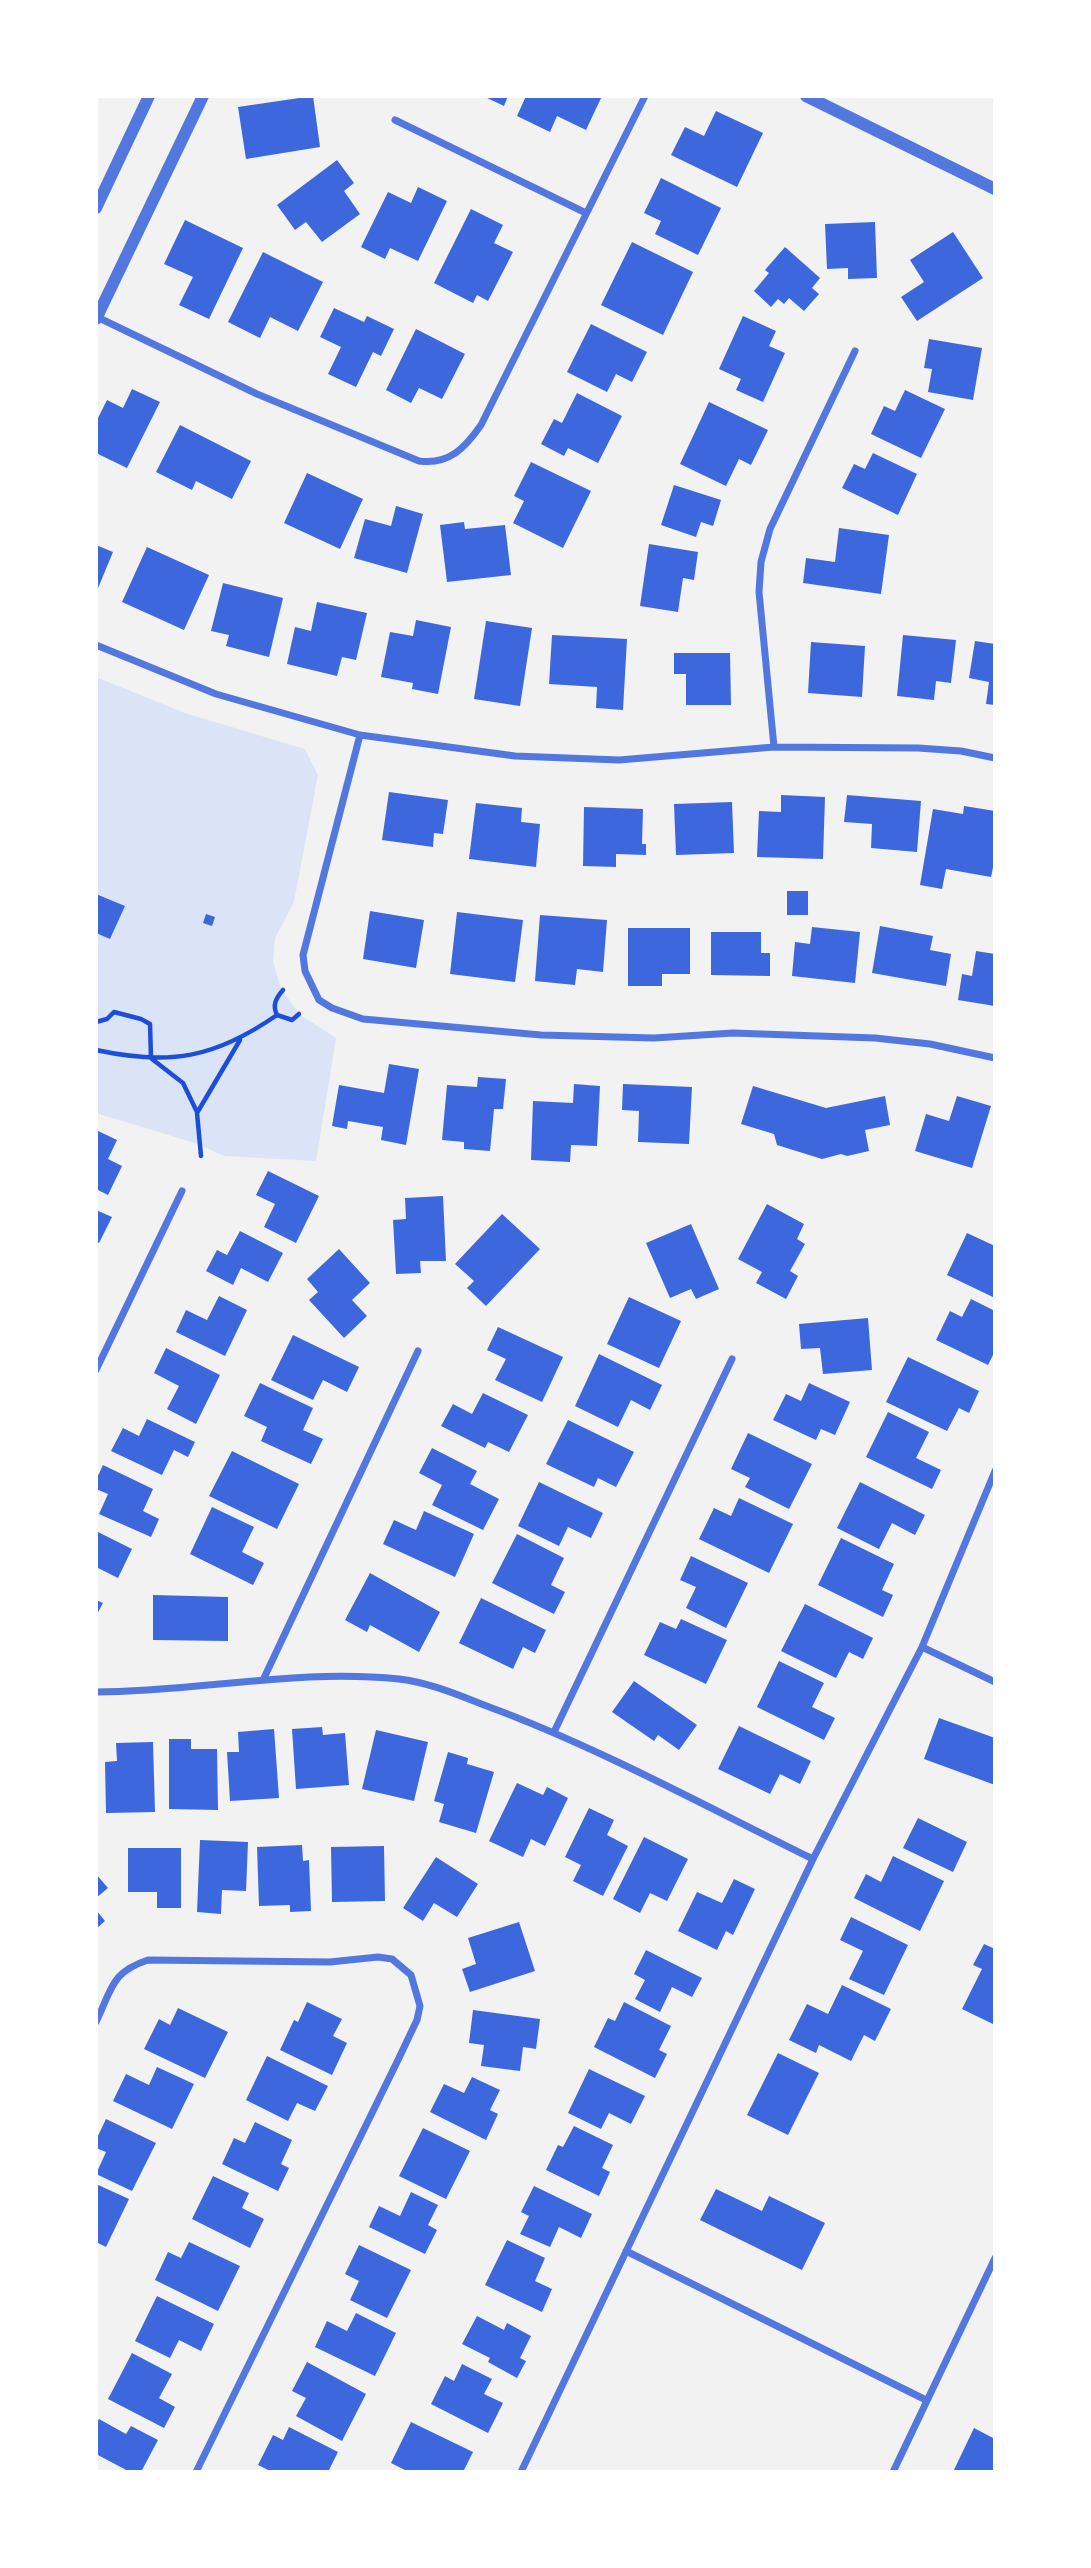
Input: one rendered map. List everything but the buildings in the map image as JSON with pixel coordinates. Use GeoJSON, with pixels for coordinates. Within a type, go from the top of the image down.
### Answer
{"type":"FeatureCollection","features":[{"type":"Feature","properties":{"kind":"street"},"geometry":{"type":"LineString","coordinates":[[96,208],[149,96]]}},
{"type":"Feature","properties":{"kind":"street"},"geometry":{"type":"LineString","coordinates":[[203,96],[97,318],[257,394],[419,461],[433,463],[450,458],[469,442],[481,425],[645,96]]}},
{"type":"Feature","properties":{"kind":"street"},"geometry":{"type":"LineString","coordinates":[[806,96],[995,189]]}},
{"type":"Feature","properties":{"kind":"street"},"geometry":{"type":"LineString","coordinates":[[395,120],[586,213]]}},
{"type":"Feature","properties":{"kind":"street"},"geometry":{"type":"LineString","coordinates":[[774,747],[759,592],[761,562],[770,529],[855,351]]}},
{"type":"Feature","properties":{"kind":"street"},"geometry":{"type":"LineString","coordinates":[[96,645],[216,694],[360,735],[515,756],[619,760],[774,747],[918,748],[961,751],[995,758]]}},
{"type":"Feature","properties":{"kind":"street"},"geometry":{"type":"LineString","coordinates":[[360,735],[303,956],[312,989],[318,1000],[363,1019],[553,1035],[654,1038],[733,1033],[875,1038],[930,1044],[995,1058]]}},
{"type":"Feature","properties":{"kind":"street"},"geometry":{"type":"LineString","coordinates":[[96,1370],[182,1191]]}},
{"type":"Feature","properties":{"kind":"street"},"geometry":{"type":"LineString","coordinates":[[264,1678],[418,1351]]}},
{"type":"Feature","properties":{"kind":"street"},"geometry":{"type":"LineString","coordinates":[[554,1732],[732,1359]]}},
{"type":"Feature","properties":{"kind":"street"},"geometry":{"type":"LineString","coordinates":[[521,2472],[813,1859],[922,1647],[995,1471]]}},
{"type":"Feature","properties":{"kind":"street"},"geometry":{"type":"LineString","coordinates":[[922,1647],[995,1682]]}},
{"type":"Feature","properties":{"kind":"street"},"geometry":{"type":"LineString","coordinates":[[96,1692],[264,1678],[337,1675],[401,1679],[438,1688],[554,1732],[813,1859]]}},
{"type":"Feature","properties":{"kind":"street"},"geometry":{"type":"LineString","coordinates":[[96,2022],[118,1976],[129,1966],[148,1960],[330,1962],[378,1956],[392,1959],[411,1975],[420,2006],[417,2020],[196,2472]]}},
{"type":"Feature","properties":{"kind":"street"},"geometry":{"type":"LineString","coordinates":[[626,2251],[926,2400]]}},
{"type":"Feature","properties":{"kind":"street"},"geometry":{"type":"LineString","coordinates":[[892,2472],[995,2258]]}},
{"type":"Feature","properties":{"kind":"path"},"geometry":{"type":"LineString","coordinates":[[282,990],[275,999],[274,1010],[277,1015],[292,1020],[299,1014]]}},
{"type":"Feature","properties":{"kind":"path"},"geometry":{"type":"LineString","coordinates":[[96,1022],[107,1019],[114,1012],[150,1024],[151,1058]]}},
{"type":"Feature","properties":{"kind":"path"},"geometry":{"type":"LineString","coordinates":[[96,1050],[169,1058],[205,1051],[240,1039],[277,1015]]}},
{"type":"Feature","properties":{"kind":"path"},"geometry":{"type":"LineString","coordinates":[[197,1113],[240,1039]]}},
{"type":"Feature","properties":{"kind":"path"},"geometry":{"type":"LineString","coordinates":[[151,1058],[183,1083],[197,1113],[201,1156]]}},
{"type":"Feature","properties":{"kind":"shaded area"},"geometry":{"type":"Polygon","coordinates":[[[96,677],[185,713],[305,749],[318,775],[294,902],[275,938],[273,962],[281,988],[299,1014],[336,1038],[316,1161],[224,1156],[198,1144],[96,1113],[96,677]]]}}]}
